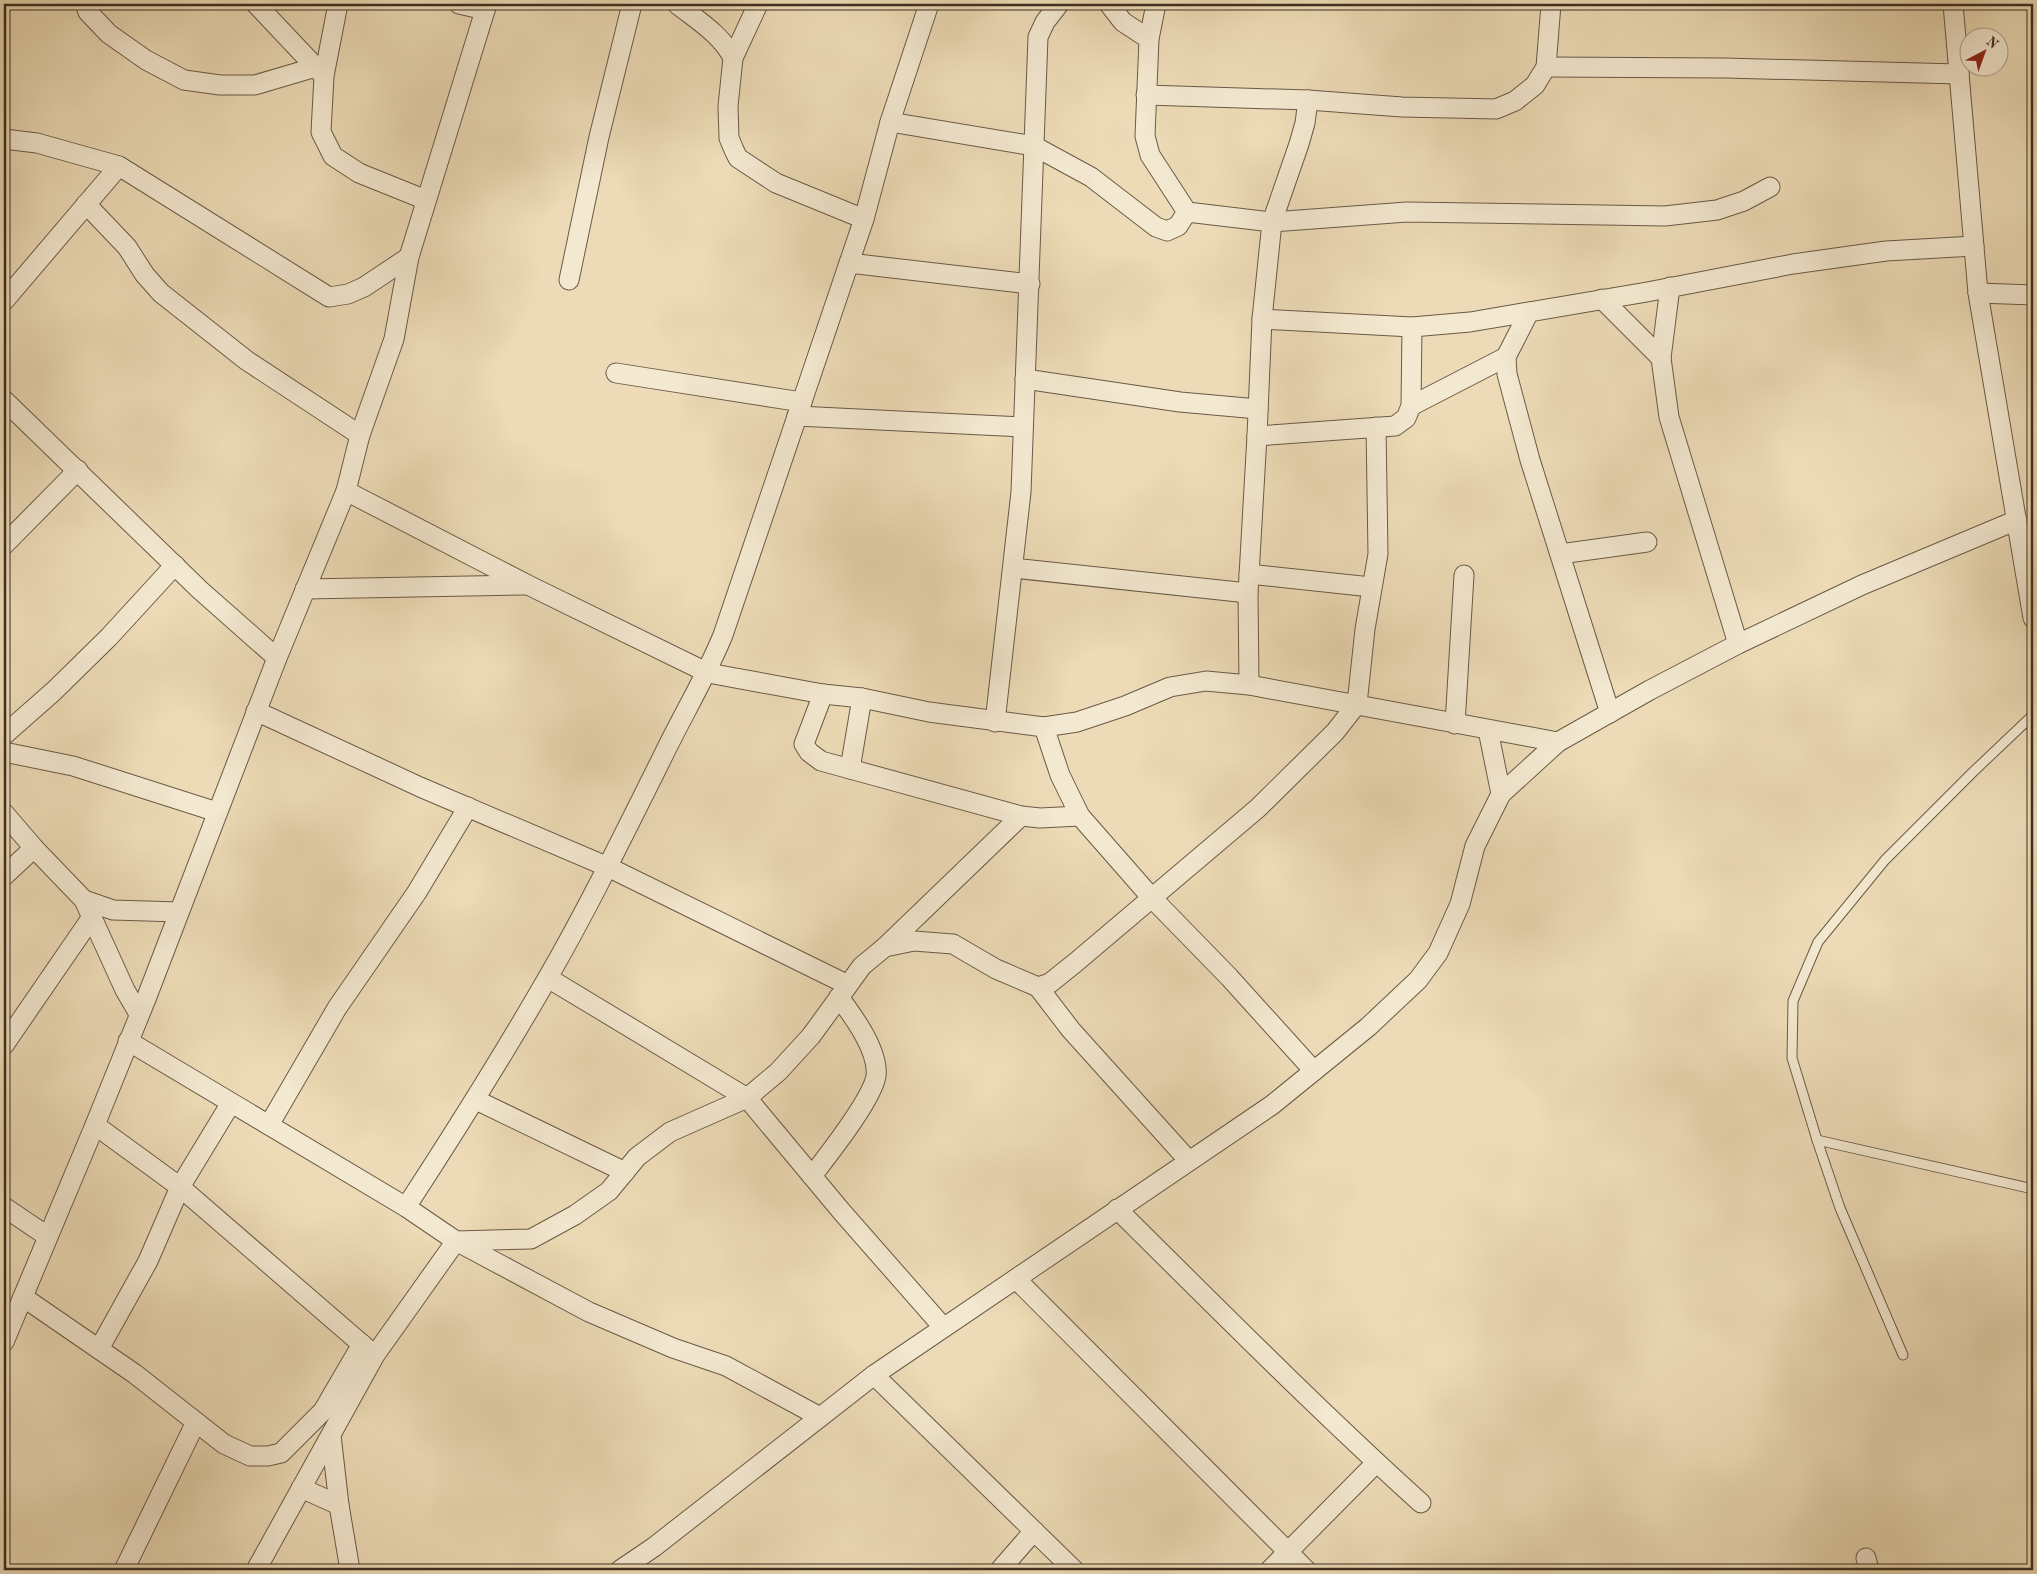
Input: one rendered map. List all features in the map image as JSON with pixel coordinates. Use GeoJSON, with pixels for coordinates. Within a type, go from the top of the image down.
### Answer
{"type":"FeatureCollection","features":[{"type":"Feature","properties":{"kind":"street"},"geometry":{"type":"LineString","coordinates":[[85,4],[88,12],[109,34],[146,60],[184,80],[220,85],[255,85],[320,71]]}},
{"type":"Feature","properties":{"kind":"street"},"geometry":{"type":"LineString","coordinates":[[256,4],[320,71]]}},
{"type":"Feature","properties":{"kind":"street"},"geometry":{"type":"LineString","coordinates":[[338,4],[320,71],[321,132],[333,156],[359,173],[426,200]]}},
{"type":"Feature","properties":{"kind":"street"},"geometry":{"type":"LineString","coordinates":[[4,1342],[47,1236],[96,1125],[256,711],[346,491],[360,435],[394,339],[409,257],[486,7],[459,4]]}},
{"type":"Feature","properties":{"kind":"street"},"geometry":{"type":"LineString","coordinates":[[569,280],[599,137],[632,4]]}},
{"type":"Feature","properties":{"kind":"street"},"geometry":{"type":"LineString","coordinates":[[677,4],[721,40],[733,58]]}},
{"type":"Feature","properties":{"kind":"street"},"geometry":{"type":"LineString","coordinates":[[758,4],[733,58],[728,106],[729,138],[738,158],[776,183],[864,219]]}},
{"type":"Feature","properties":{"kind":"street"},"geometry":{"type":"LineString","coordinates":[[406,1207],[476,1100],[548,978],[608,866],[686,709],[708,673],[723,635],[864,219],[890,122],[929,4]]}},
{"type":"Feature","properties":{"kind":"street"},"geometry":{"type":"LineString","coordinates":[[995,722],[1021,492],[1038,37],[1045,22],[1059,4]]}},
{"type":"Feature","properties":{"kind":"street"},"geometry":{"type":"LineString","coordinates":[[1109,4],[1123,22],[1149,39]]}},
{"type":"Feature","properties":{"kind":"street"},"geometry":{"type":"LineString","coordinates":[[1156,4],[1149,39],[1145,136],[1150,155],[1187,212]]}},
{"type":"Feature","properties":{"kind":"street"},"geometry":{"type":"LineString","coordinates":[[1146,95],[1496,109],[1515,101],[1535,85],[1546,67],[1551,4]]}},
{"type":"Feature","properties":{"kind":"street"},"geometry":{"type":"LineString","coordinates":[[1954,4],[1978,294],[2033,618]]}},
{"type":"Feature","properties":{"kind":"street"},"geometry":{"type":"LineString","coordinates":[[1546,67],[1725,68],[1959,74]]}},
{"type":"Feature","properties":{"kind":"street"},"geometry":{"type":"LineString","coordinates":[[1249,685],[1248,593],[1258,436],[1262,319],[1272,222],[1299,144],[1305,123],[1308,100]]}},
{"type":"Feature","properties":{"kind":"street"},"geometry":{"type":"LineString","coordinates":[[890,122],[1034,146],[1090,177],[1156,227],[1167,232],[1178,226],[1187,212]]}},
{"type":"Feature","properties":{"kind":"street"},"geometry":{"type":"LineString","coordinates":[[4,139],[37,143],[119,166],[329,297],[348,294],[364,287],[409,257]]}},
{"type":"Feature","properties":{"kind":"street"},"geometry":{"type":"LineString","coordinates":[[4,301],[119,166]]}},
{"type":"Feature","properties":{"kind":"street"},"geometry":{"type":"LineString","coordinates":[[1187,212],[1272,222],[1407,212],[1665,216],[1717,210],[1744,201],[1770,187]]}},
{"type":"Feature","properties":{"kind":"street"},"geometry":{"type":"LineString","coordinates":[[86,204],[127,247],[145,275],[161,293],[246,360],[360,435]]}},
{"type":"Feature","properties":{"kind":"street"},"geometry":{"type":"LineString","coordinates":[[1262,319],[1412,327],[1470,322],[1602,300],[1794,264],[1868,253],[1974,246]]}},
{"type":"Feature","properties":{"kind":"street"},"geometry":{"type":"LineString","coordinates":[[849,263],[1030,284]]}},
{"type":"Feature","properties":{"kind":"street"},"geometry":{"type":"LineString","coordinates":[[1670,287],[1661,358],[1669,417],[1738,644]]}},
{"type":"Feature","properties":{"kind":"street"},"geometry":{"type":"LineString","coordinates":[[1978,294],[2033,295]]}},
{"type":"Feature","properties":{"kind":"street"},"geometry":{"type":"LineString","coordinates":[[1602,300],[1661,358]]}},
{"type":"Feature","properties":{"kind":"street"},"geometry":{"type":"LineString","coordinates":[[1529,312],[1506,357],[1507,374],[1530,460],[1610,713]]}},
{"type":"Feature","properties":{"kind":"street"},"geometry":{"type":"LineString","coordinates":[[1258,436],[1395,426],[1406,418],[1411,406],[1412,327]]}},
{"type":"Feature","properties":{"kind":"street"},"geometry":{"type":"LineString","coordinates":[[1411,406],[1506,357]]}},
{"type":"Feature","properties":{"kind":"street"},"geometry":{"type":"LineString","coordinates":[[616,373],[800,409],[1022,427]]}},
{"type":"Feature","properties":{"kind":"street"},"geometry":{"type":"LineString","coordinates":[[1025,379],[1198,405],[1258,409]]}},
{"type":"Feature","properties":{"kind":"street"},"geometry":{"type":"LineString","coordinates":[[4,400],[200,590],[277,658]]}},
{"type":"Feature","properties":{"kind":"street"},"geometry":{"type":"LineString","coordinates":[[1038,987],[1050,983],[1069,968],[1258,808],[1335,732],[1357,704],[1371,587],[1378,554],[1376,427]]}},
{"type":"Feature","properties":{"kind":"street"},"geometry":{"type":"LineString","coordinates":[[4,545],[78,470]]}},
{"type":"Feature","properties":{"kind":"street"},"geometry":{"type":"LineString","coordinates":[[346,491],[528,585],[708,673],[822,694],[862,698],[929,712],[1044,727],[1077,722],[1125,706],[1170,687],[1206,681],[1249,685],[1558,742]]}},
{"type":"Feature","properties":{"kind":"street"},"geometry":{"type":"LineString","coordinates":[[626,1569],[874,1375],[1272,1105],[1368,1027],[1418,980],[1438,953],[1460,904],[1475,846],[1501,794],[1558,742],[1738,644],[1862,585],[2017,520]]}},
{"type":"Feature","properties":{"kind":"street"},"geometry":{"type":"LineString","coordinates":[[1560,554],[1647,542]]}},
{"type":"Feature","properties":{"kind":"street"},"geometry":{"type":"LineString","coordinates":[[4,735],[54,691],[109,637],[174,565]]}},
{"type":"Feature","properties":{"kind":"street"},"geometry":{"type":"LineString","coordinates":[[1013,568],[1248,593]]}},
{"type":"Feature","properties":{"kind":"street"},"geometry":{"type":"LineString","coordinates":[[1249,574],[1371,587]]}},
{"type":"Feature","properties":{"kind":"street"},"geometry":{"type":"LineString","coordinates":[[1455,724],[1464,575]]}},
{"type":"Feature","properties":{"kind":"street"},"geometry":{"type":"LineString","coordinates":[[305,589],[528,585]]}},
{"type":"Feature","properties":{"kind":"street"},"geometry":{"type":"LineString","coordinates":[[822,694],[804,744],[809,752],[822,761],[1020,816],[1040,818],[1080,816]]}},
{"type":"Feature","properties":{"kind":"street"},"geometry":{"type":"LineString","coordinates":[[850,769],[862,698]]}},
{"type":"Feature","properties":{"kind":"street"},"geometry":{"type":"LineString","coordinates":[[256,711],[468,808],[608,866],[843,991],[872,1054],[876,1075],[871,1092],[812,1176]]}},
{"type":"Feature","properties":{"kind":"street"},"geometry":{"type":"LineString","coordinates":[[1044,727],[1060,775],[1080,816],[1151,897],[1229,977],[1314,1071]]}},
{"type":"Feature","properties":{"kind":"street"},"geometry":{"type":"LineString","coordinates":[[1488,730],[1501,794]]}},
{"type":"Feature","properties":{"kind":"street"},"geometry":{"type":"LineString","coordinates":[[4,752],[73,766],[217,812]]}},
{"type":"Feature","properties":{"kind":"street"},"geometry":{"type":"LineString","coordinates":[[269,1125],[337,1008],[417,892],[468,808]]}},
{"type":"Feature","properties":{"kind":"street"},"geometry":{"type":"LineString","coordinates":[[4,813],[88,909],[125,990],[139,1014]]}},
{"type":"Feature","properties":{"kind":"street"},"geometry":{"type":"LineString","coordinates":[[23,1297],[135,1374],[224,1444],[250,1456],[268,1456],[281,1453],[323,1411],[456,1241],[531,1239],[575,1215],[609,1191],[637,1157],[670,1132],[747,1098],[778,1072],[811,1036],[862,966],[885,947],[1020,816]]}},
{"type":"Feature","properties":{"kind":"street"},"geometry":{"type":"LineString","coordinates":[[4,876],[34,848]]}},
{"type":"Feature","properties":{"kind":"street"},"geometry":{"type":"LineString","coordinates":[[88,909],[179,912]]}},
{"type":"Feature","properties":{"kind":"street"},"geometry":{"type":"LineString","coordinates":[[4,1045],[88,909]]}},
{"type":"Feature","properties":{"kind":"street"},"geometry":{"type":"LineString","coordinates":[[885,947],[914,941],[953,944],[996,969],[1038,987],[1071,1030],[1189,1161]]}},
{"type":"Feature","properties":{"kind":"street"},"geometry":{"type":"LineString","coordinates":[[548,978],[747,1098],[943,1327]]}},
{"type":"Feature","properties":{"kind":"street"},"geometry":{"type":"LineString","coordinates":[[128,1041],[406,1207],[456,1241],[589,1312],[674,1348],[726,1366],[820,1417]]}},
{"type":"Feature","properties":{"kind":"street"},"geometry":{"type":"LineString","coordinates":[[476,1100],[625,1172]]}},
{"type":"Feature","properties":{"kind":"street"},"geometry":{"type":"LineString","coordinates":[[99,1349],[148,1262],[180,1187],[231,1102]]}},
{"type":"Feature","properties":{"kind":"street"},"geometry":{"type":"LineString","coordinates":[[96,1125],[180,1187],[369,1350]]}},
{"type":"Feature","properties":{"kind":"street"},"geometry":{"type":"LineString","coordinates":[[4,1207],[47,1236]]}},
{"type":"Feature","properties":{"kind":"street"},"geometry":{"type":"LineString","coordinates":[[1117,1209],[1376,1463],[1421,1503]]}},
{"type":"Feature","properties":{"kind":"street"},"geometry":{"type":"LineString","coordinates":[[1016,1279],[1306,1570]]}},
{"type":"Feature","properties":{"kind":"street"},"geometry":{"type":"LineString","coordinates":[[256,1570],[331,1435],[369,1350]]}},
{"type":"Feature","properties":{"kind":"street"},"geometry":{"type":"LineString","coordinates":[[874,1375],[1074,1570]]}},
{"type":"Feature","properties":{"kind":"street"},"geometry":{"type":"LineString","coordinates":[[124,1570],[196,1422]]}},
{"type":"Feature","properties":{"kind":"street"},"geometry":{"type":"LineString","coordinates":[[331,1435],[339,1505],[350,1570]]}},
{"type":"Feature","properties":{"kind":"street"},"geometry":{"type":"LineString","coordinates":[[1270,1570],[1376,1463]]}},
{"type":"Feature","properties":{"kind":"street"},"geometry":{"type":"LineString","coordinates":[[301,1488],[339,1505]]}},
{"type":"Feature","properties":{"kind":"street"},"geometry":{"type":"LineString","coordinates":[[1000,1570],[1034,1531]]}},
{"type":"Feature","properties":{"kind":"lane"},"geometry":{"type":"LineString","coordinates":[[1903,1355],[1840,1208],[1817,1140],[1792,1058],[1793,1001],[1818,942],[1885,860],[2033,715]]}},
{"type":"Feature","properties":{"kind":"lane"},"geometry":{"type":"LineString","coordinates":[[1817,1140],[2033,1189]]}}]}
